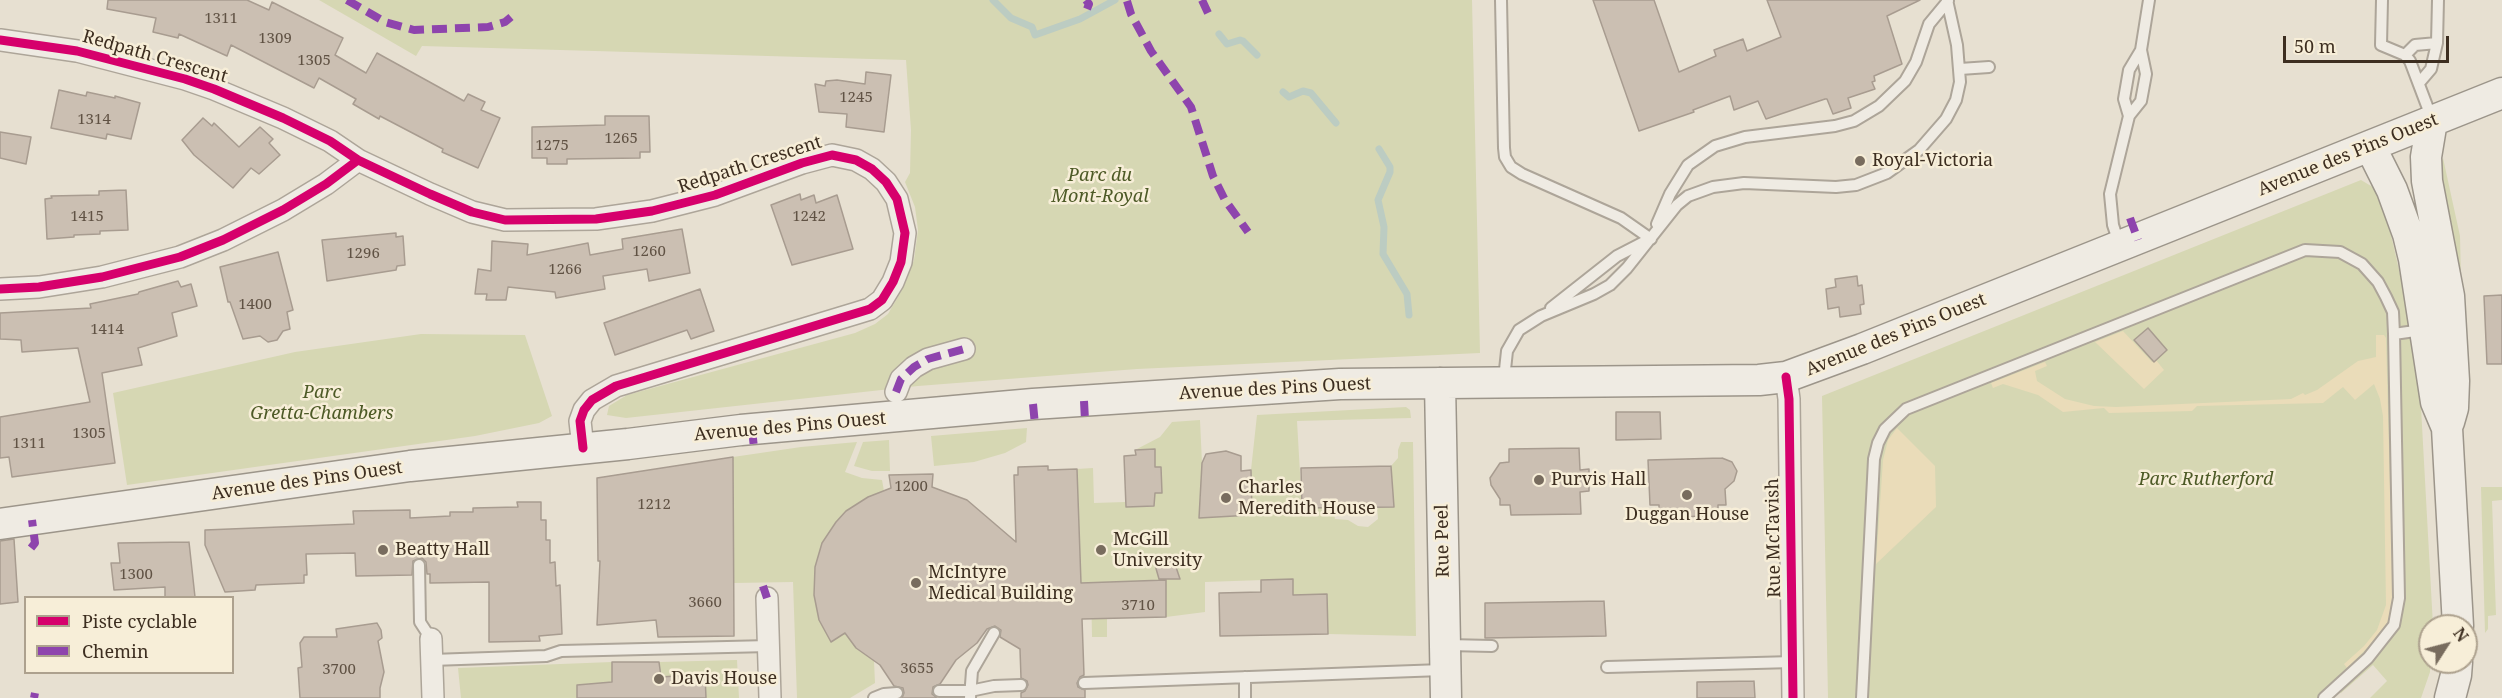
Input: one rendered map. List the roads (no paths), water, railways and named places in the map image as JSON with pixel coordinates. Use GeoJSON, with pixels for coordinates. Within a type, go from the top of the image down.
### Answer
{"type":"FeatureCollection","features":[{"type":"Feature","properties":{"kind":"main road","name":"Avenue des Pins Ouest"},"geometry":{"type":"LineString","coordinates":[[0,524],[400,467],[752,429],[1102,399],[1340,384],[1759,380],[1786,377],[1862,349],[2502,93]]}},
{"type":"Feature","properties":{"kind":"main road"},"geometry":{"type":"LineString","coordinates":[[2432,121],[2426,157],[2427,181],[2449,296],[2453,344],[2453,408],[2447,428]]}},
{"type":"Feature","properties":{"kind":"main road"},"geometry":{"type":"LineString","coordinates":[[2370,146],[2392,190],[2408,234],[2436,402],[2447,428],[2457,614]]}},
{"type":"Feature","properties":{"kind":"main road","name":"Rue Peel"},"geometry":{"type":"LineString","coordinates":[[1440,383],[1446,671]]}},
{"type":"Feature","properties":{"kind":"main road"},"geometry":{"type":"LineString","coordinates":[[2450,698],[2457,674]]}},
{"type":"Feature","properties":{"kind":"street","name":"Redpath Crescent"},"geometry":{"type":"LineString","coordinates":[[0,40],[77,51],[185,79],[268,110],[330,141],[358,160],[472,212],[505,220],[596,219],[671,207],[715,195],[832,155],[856,160],[872,169],[886,182],[897,200],[905,233],[901,262],[882,300],[870,309],[857,314],[616,386],[592,400],[584,410],[580,422],[583,448]]}},
{"type":"Feature","properties":{"kind":"street"},"geometry":{"type":"LineString","coordinates":[[0,289],[39,287],[102,278],[149,267],[188,254],[237,234],[283,210],[326,184],[358,160]]}},
{"type":"Feature","properties":{"kind":"street"},"geometry":{"type":"LineString","coordinates":[[896,392],[901,379],[914,367],[928,359],[964,349]]}},
{"type":"Feature","properties":{"kind":"street","name":"Rue McTavish"},"geometry":{"type":"LineString","coordinates":[[1786,377],[1789,399],[1793,698]]}},
{"type":"Feature","properties":{"kind":"street"},"geometry":{"type":"LineString","coordinates":[[767,598],[770,698]]}},
{"type":"Feature","properties":{"kind":"street"},"geometry":{"type":"LineString","coordinates":[[431,650],[433,698]]}},
{"type":"Feature","properties":{"kind":"lane"},"geometry":{"type":"LineString","coordinates":[[1501,0],[1504,148],[1510,167],[1621,218],[1651,239]]}},
{"type":"Feature","properties":{"kind":"lane"},"geometry":{"type":"LineString","coordinates":[[2128,116],[2141,101],[2146,74],[2141,51],[2149,0]]}},
{"type":"Feature","properties":{"kind":"lane"},"geometry":{"type":"LineString","coordinates":[[2382,0],[2381,45],[2405,55],[2413,65],[2432,121]]}},
{"type":"Feature","properties":{"kind":"lane"},"geometry":{"type":"LineString","coordinates":[[2419,83],[2431,69],[2437,43],[2438,0]]}},
{"type":"Feature","properties":{"kind":"lane"},"geometry":{"type":"LineString","coordinates":[[1541,316],[1617,256],[1651,239],[1682,173],[1694,159],[1708,150],[1725,142],[1745,137],[1821,129],[1846,123],[1879,106],[1905,81],[1916,62],[1929,24],[1947,1]]}},
{"type":"Feature","properties":{"kind":"lane"},"geometry":{"type":"LineString","coordinates":[[1504,382],[1505,361],[1511,340],[1521,327],[1610,285],[1627,268],[1682,201],[1695,193],[1713,187],[1756,183],[1847,187],[1865,183],[1887,173],[1919,150],[1941,126],[1959,90],[1960,69],[1947,1]]}},
{"type":"Feature","properties":{"kind":"lane"},"geometry":{"type":"LineString","coordinates":[[2405,55],[2415,45],[2437,43]]}},
{"type":"Feature","properties":{"kind":"lane"},"geometry":{"type":"LineString","coordinates":[[2120,246],[2113,225],[2110,194],[2128,116],[2124,99],[2129,70],[2141,51]]}},
{"type":"Feature","properties":{"kind":"lane"},"geometry":{"type":"LineString","coordinates":[[1960,69],[1989,67]]}},
{"type":"Feature","properties":{"kind":"lane"},"geometry":{"type":"LineString","coordinates":[[1862,698],[1874,459],[1885,429],[1906,409],[2305,250],[2340,252],[2362,264],[2378,282],[2386,297],[2392,312],[2394,334],[2399,597],[2396,616],[2391,631],[2375,651],[2324,698]]}},
{"type":"Feature","properties":{"kind":"lane"},"geometry":{"type":"LineString","coordinates":[[2394,334],[2425,330]]}},
{"type":"Feature","properties":{"kind":"lane"},"geometry":{"type":"LineString","coordinates":[[419,565],[420,622],[431,650],[546,656],[561,651],[769,646]]}},
{"type":"Feature","properties":{"kind":"lane"},"geometry":{"type":"LineString","coordinates":[[970,694],[972,671],[994,633]]}},
{"type":"Feature","properties":{"kind":"lane"},"geometry":{"type":"LineString","coordinates":[[1084,683],[1446,671],[1492,646]]}},
{"type":"Feature","properties":{"kind":"lane"},"geometry":{"type":"LineString","coordinates":[[1607,667],[1793,662]]}},
{"type":"Feature","properties":{"kind":"lane"},"geometry":{"type":"LineString","coordinates":[[1245,677],[1245,698]]}},
{"type":"Feature","properties":{"kind":"lane"},"geometry":{"type":"LineString","coordinates":[[939,691],[970,694],[994,686],[1021,685]]}},
{"type":"Feature","properties":{"kind":"lane"},"geometry":{"type":"LineString","coordinates":[[874,698],[897,693]]}},
{"type":"Feature","properties":{"kind":"waterway"},"geometry":{"type":"LineString","coordinates":[[993,0],[1011,18],[1032,27],[1035,35],[1080,19],[1115,0]]}},
{"type":"Feature","properties":{"kind":"waterway"},"geometry":{"type":"LineString","coordinates":[[1219,34],[1227,44],[1243,41],[1257,55]]}},
{"type":"Feature","properties":{"kind":"waterway"},"geometry":{"type":"LineString","coordinates":[[1283,92],[1289,97],[1303,91],[1311,93],[1336,123]]}},
{"type":"Feature","properties":{"kind":"waterway"},"geometry":{"type":"LineString","coordinates":[[1379,149],[1390,167],[1378,200],[1384,227],[1383,254],[1407,294],[1409,315]]}},
{"type":"Feature","properties":{"kind":"place","name":"Royal-Victoria"},"geometry":{"type":"Point","coordinates":[1860,161]}},
{"type":"Feature","properties":{"kind":"place","name":"Purvis Hall"},"geometry":{"type":"Point","coordinates":[1539,480]}},
{"type":"Feature","properties":{"kind":"place","name":"Duggan House"},"geometry":{"type":"Point","coordinates":[1687,495]}},
{"type":"Feature","properties":{"kind":"place","name":"Charles Meredith House"},"geometry":{"type":"Point","coordinates":[1226,498]}},
{"type":"Feature","properties":{"kind":"place","name":"Beatty Hall"},"geometry":{"type":"Point","coordinates":[383,550]}},
{"type":"Feature","properties":{"kind":"place","name":"McGill University"},"geometry":{"type":"Point","coordinates":[1101,550]}},
{"type":"Feature","properties":{"kind":"place","name":"McIntyre Medical Building"},"geometry":{"type":"Point","coordinates":[916,583]}},
{"type":"Feature","properties":{"kind":"place","name":"Davis House"},"geometry":{"type":"Point","coordinates":[659,679]}},
{"type":"Feature","properties":{"kind":"park label","name":"Parc du Mont-Royal"},"geometry":{"type":"Point","coordinates":[1100,186]}},
{"type":"Feature","properties":{"kind":"park label","name":"Parc Gretta-Chambers"},"geometry":{"type":"Point","coordinates":[322,403]}},
{"type":"Feature","properties":{"kind":"park label","name":"Parc Rutherford"},"geometry":{"type":"Point","coordinates":[2206,480]}}]}
